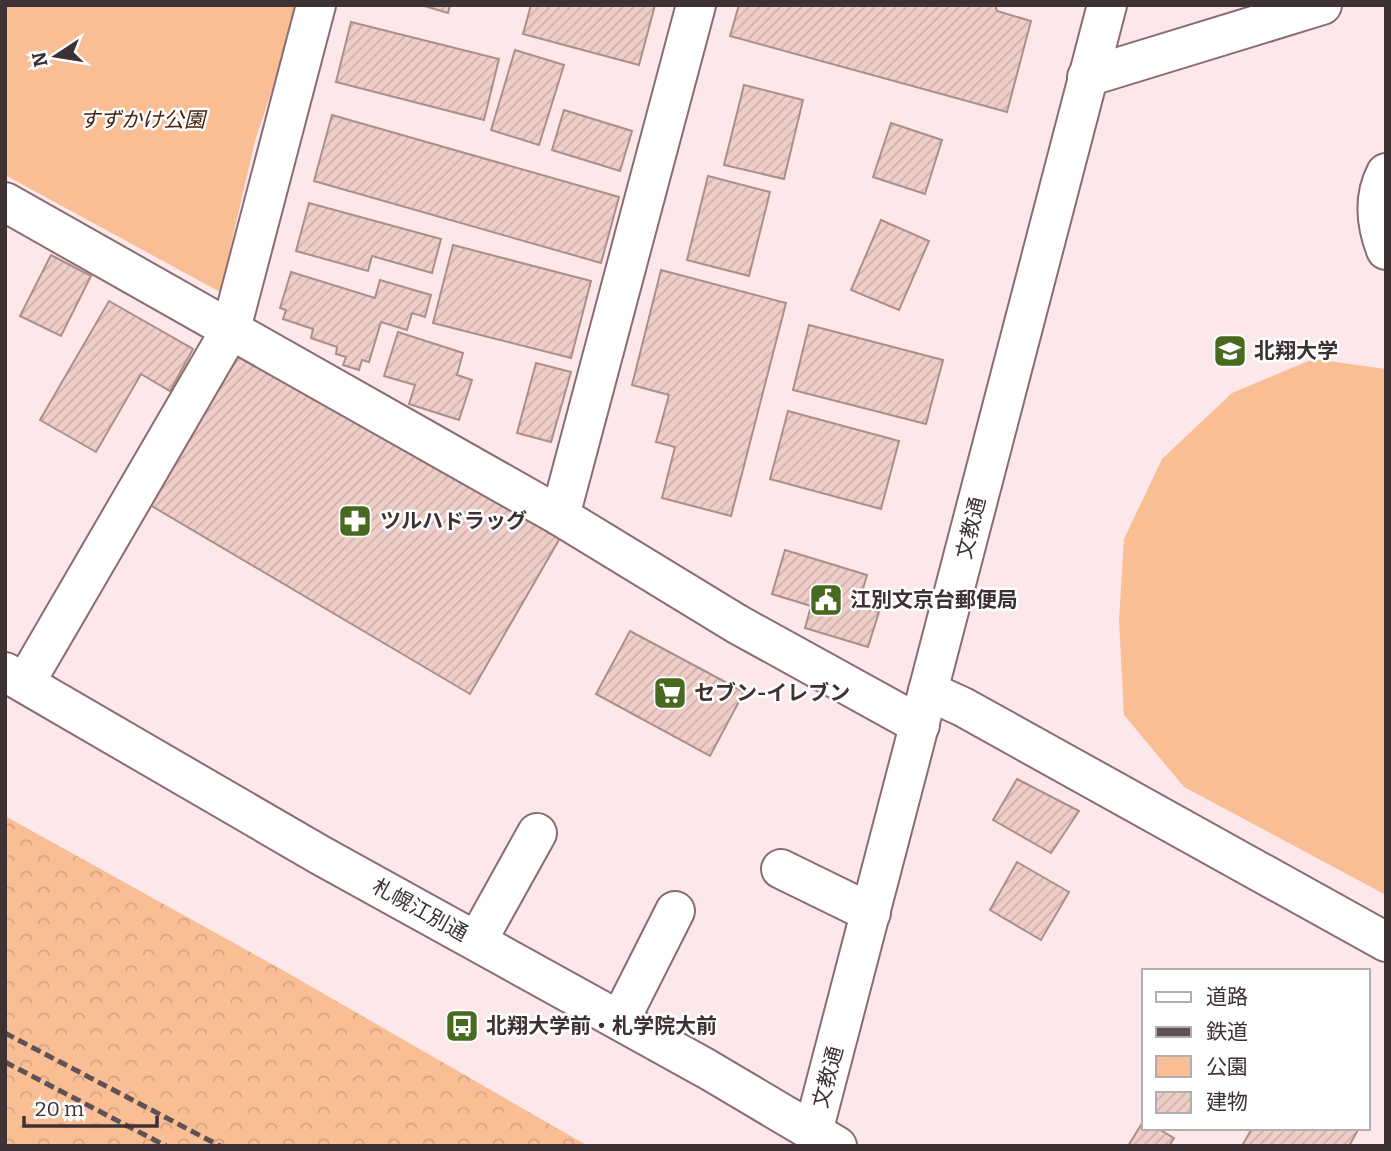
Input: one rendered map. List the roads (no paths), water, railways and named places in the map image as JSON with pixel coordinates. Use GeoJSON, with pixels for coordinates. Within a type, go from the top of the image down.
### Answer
{"type":"FeatureCollection","features":[{"type":"Feature","properties":{"kind":"main road"},"geometry":{"type":"LineString","coordinates":[[15,677],[231,329],[316,5]]}},
{"type":"Feature","properties":{"kind":"main road"},"geometry":{"type":"LineString","coordinates":[[560,516],[696,5]]}},
{"type":"Feature","properties":{"kind":"main road","name":"文教通"},"geometry":{"type":"LineString","coordinates":[[825,1139],[871,913],[1107,5]]}},
{"type":"Feature","properties":{"kind":"main road"},"geometry":{"type":"LineString","coordinates":[[1087,77],[1322,5]]}},
{"type":"Feature","properties":{"kind":"main road"},"geometry":{"type":"LineString","coordinates":[[1386,173],[1379,186],[1377,226],[1386,250]]}},
{"type":"Feature","properties":{"kind":"main road"},"geometry":{"type":"LineString","coordinates":[[5,202],[560,516],[737,624],[924,708],[963,707],[1386,942]]}},
{"type":"Feature","properties":{"kind":"main road","name":"札幌江別通"},"geometry":{"type":"LineString","coordinates":[[15,677],[320,855],[620,1020],[825,1139]]}},
{"type":"Feature","properties":{"kind":"main road"},"geometry":{"type":"LineString","coordinates":[[477,941],[537,834]]}},
{"type":"Feature","properties":{"kind":"main road"},"geometry":{"type":"LineString","coordinates":[[781,869],[871,913]]}},
{"type":"Feature","properties":{"kind":"main road"},"geometry":{"type":"LineString","coordinates":[[620,1020],[675,911]]}},
{"type":"Feature","properties":{"kind":"railway"},"geometry":{"type":"LineString","coordinates":[[5,1033],[220,1146]]}},
{"type":"Feature","properties":{"kind":"railway"},"geometry":{"type":"LineString","coordinates":[[5,1062],[166,1146]]}},
{"type":"Feature","properties":{"kind":"place","name":"北翔大学"},"geometry":{"type":"Point","coordinates":[1230,351]}},
{"type":"Feature","properties":{"kind":"place","name":"ツルハドラッグ"},"geometry":{"type":"Point","coordinates":[355,521]}},
{"type":"Feature","properties":{"kind":"place","name":"江別文京台郵便局"},"geometry":{"type":"Point","coordinates":[826,600]}},
{"type":"Feature","properties":{"kind":"place","name":"セブン-イレブン"},"geometry":{"type":"Point","coordinates":[670,693]}},
{"type":"Feature","properties":{"kind":"place","name":"北翔大学前・札学院大前"},"geometry":{"type":"Point","coordinates":[462,1026]}},
{"type":"Feature","properties":{"kind":"park label","name":"すずかけ公園"},"geometry":{"type":"Point","coordinates":[142,120]}}]}
